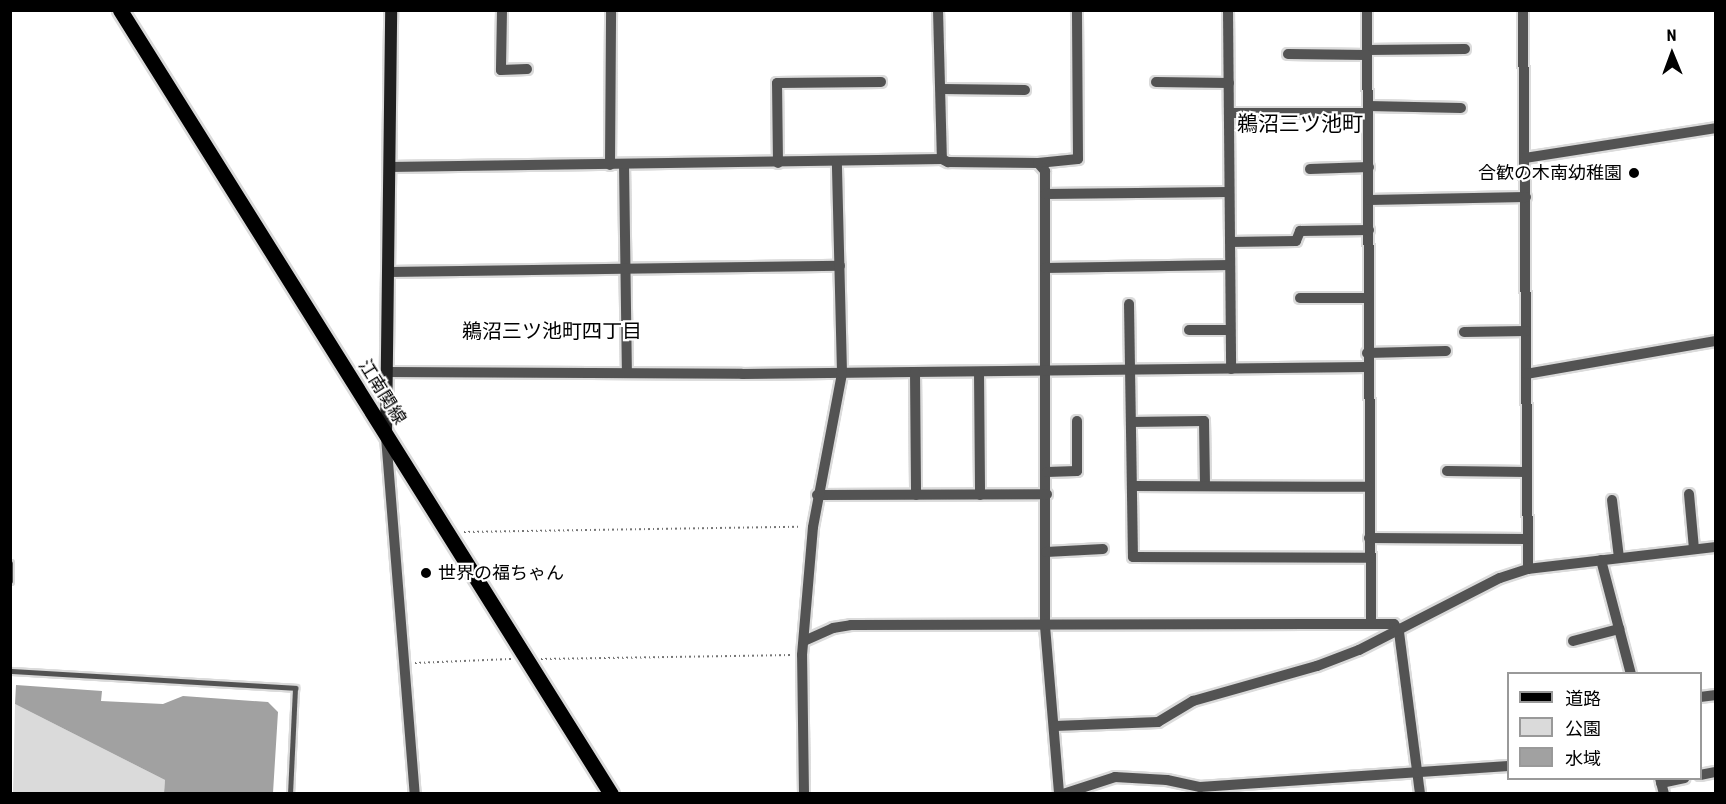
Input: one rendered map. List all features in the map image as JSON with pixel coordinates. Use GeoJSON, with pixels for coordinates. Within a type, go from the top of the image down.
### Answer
{"type":"FeatureCollection","features":[{"type":"Feature","properties":{"kind":"main road","name":"江南関線"},"geometry":{"type":"LineString","coordinates":[[120,10],[611,794]]}},
{"type":"Feature","properties":{"kind":"street"},"geometry":{"type":"LineString","coordinates":[[391,10],[386,436],[402,665],[415,794]]}},
{"type":"Feature","properties":{"kind":"street"},"geometry":{"type":"LineString","coordinates":[[502,10],[501,70],[527,69]]}},
{"type":"Feature","properties":{"kind":"street"},"geometry":{"type":"LineString","coordinates":[[610,165],[611,10]]}},
{"type":"Feature","properties":{"kind":"street"},"geometry":{"type":"LineString","coordinates":[[938,10],[942,89],[942,159]]}},
{"type":"Feature","properties":{"kind":"street"},"geometry":{"type":"LineString","coordinates":[[389,167],[942,159],[948,162],[1038,163],[1078,159],[1077,10]]}},
{"type":"Feature","properties":{"kind":"street"},"geometry":{"type":"LineString","coordinates":[[1228,10],[1230,369]]}},
{"type":"Feature","properties":{"kind":"street"},"geometry":{"type":"LineString","coordinates":[[1367,10],[1369,200],[1367,367],[1371,624]]}},
{"type":"Feature","properties":{"kind":"street"},"geometry":{"type":"LineString","coordinates":[[1523,10],[1528,569]]}},
{"type":"Feature","properties":{"kind":"street"},"geometry":{"type":"LineString","coordinates":[[1288,54],[1465,49]]}},
{"type":"Feature","properties":{"kind":"street"},"geometry":{"type":"LineString","coordinates":[[778,163],[777,83],[881,82]]}},
{"type":"Feature","properties":{"kind":"street"},"geometry":{"type":"LineString","coordinates":[[1156,82],[1229,83]]}},
{"type":"Feature","properties":{"kind":"street"},"geometry":{"type":"LineString","coordinates":[[942,89],[1025,90]]}},
{"type":"Feature","properties":{"kind":"street"},"geometry":{"type":"LineString","coordinates":[[1229,113],[1461,108]]}},
{"type":"Feature","properties":{"kind":"street"},"geometry":{"type":"LineString","coordinates":[[1525,158],[1716,128]]}},
{"type":"Feature","properties":{"kind":"street"},"geometry":{"type":"LineString","coordinates":[[804,794],[802,655],[813,527],[817,495],[842,373],[837,162]]}},
{"type":"Feature","properties":{"kind":"street"},"geometry":{"type":"LineString","coordinates":[[1038,163],[1045,171],[1047,472],[1045,626],[1061,794],[1115,777],[1167,780],[1200,787],[1419,774],[1507,766]]}},
{"type":"Feature","properties":{"kind":"street"},"geometry":{"type":"LineString","coordinates":[[624,164],[627,373]]}},
{"type":"Feature","properties":{"kind":"street"},"geometry":{"type":"LineString","coordinates":[[1310,169],[1368,167]]}},
{"type":"Feature","properties":{"kind":"street"},"geometry":{"type":"LineString","coordinates":[[1045,194],[1229,192]]}},
{"type":"Feature","properties":{"kind":"street"},"geometry":{"type":"LineString","coordinates":[[1369,200],[1526,197]]}},
{"type":"Feature","properties":{"kind":"street"},"geometry":{"type":"LineString","coordinates":[[1230,242],[1296,241],[1300,231],[1369,230]]}},
{"type":"Feature","properties":{"kind":"street"},"geometry":{"type":"LineString","coordinates":[[1045,268],[1230,265]]}},
{"type":"Feature","properties":{"kind":"street"},"geometry":{"type":"LineString","coordinates":[[389,272],[626,266],[840,266]]}},
{"type":"Feature","properties":{"kind":"street"},"geometry":{"type":"LineString","coordinates":[[1300,298],[1368,298]]}},
{"type":"Feature","properties":{"kind":"street"},"geometry":{"type":"LineString","coordinates":[[1129,304],[1133,557],[1370,558]]}},
{"type":"Feature","properties":{"kind":"street"},"geometry":{"type":"LineString","coordinates":[[1189,330],[1230,330]]}},
{"type":"Feature","properties":{"kind":"street"},"geometry":{"type":"LineString","coordinates":[[1464,333],[1526,331]]}},
{"type":"Feature","properties":{"kind":"street"},"geometry":{"type":"LineString","coordinates":[[1526,374],[1716,341]]}},
{"type":"Feature","properties":{"kind":"street"},"geometry":{"type":"LineString","coordinates":[[1368,353],[1446,351]]}},
{"type":"Feature","properties":{"kind":"street"},"geometry":{"type":"LineString","coordinates":[[387,372],[1046,372],[1367,367]]}},
{"type":"Feature","properties":{"kind":"street"},"geometry":{"type":"LineString","coordinates":[[915,372],[916,495]]}},
{"type":"Feature","properties":{"kind":"street"},"geometry":{"type":"LineString","coordinates":[[980,372],[980,495]]}},
{"type":"Feature","properties":{"kind":"street"},"geometry":{"type":"LineString","coordinates":[[1047,472],[1077,471],[1077,421]]}},
{"type":"Feature","properties":{"kind":"street"},"geometry":{"type":"LineString","coordinates":[[1131,422],[1204,421],[1205,486]]}},
{"type":"Feature","properties":{"kind":"street"},"geometry":{"type":"LineString","coordinates":[[1447,471],[1527,472]]}},
{"type":"Feature","properties":{"kind":"street"},"geometry":{"type":"LineString","coordinates":[[1132,486],[1369,487]]}},
{"type":"Feature","properties":{"kind":"street"},"geometry":{"type":"LineString","coordinates":[[817,495],[1047,494]]}},
{"type":"Feature","properties":{"kind":"street"},"geometry":{"type":"LineString","coordinates":[[1689,494],[1694,549]]}},
{"type":"Feature","properties":{"kind":"street"},"geometry":{"type":"LineString","coordinates":[[1612,500],[1619,558]]}},
{"type":"Feature","properties":{"kind":"street"},"geometry":{"type":"LineString","coordinates":[[1370,538],[1527,539]]}},
{"type":"Feature","properties":{"kind":"street"},"geometry":{"type":"LineString","coordinates":[[1055,726],[1158,722],[1192,701],[1317,666],[1399,632],[1500,578],[1528,569],[1716,547]]}},
{"type":"Feature","properties":{"kind":"street"},"geometry":{"type":"LineString","coordinates":[[1046,552],[1103,549]]}},
{"type":"Feature","properties":{"kind":"street"},"geometry":{"type":"LineString","coordinates":[[1601,560],[1630,672]]}},
{"type":"Feature","properties":{"kind":"street"},"geometry":{"type":"LineString","coordinates":[[804,641],[833,628],[851,625],[1394,624],[1399,632],[1420,794]]}},
{"type":"Feature","properties":{"kind":"street"},"geometry":{"type":"LineString","coordinates":[[1573,641],[1619,629]]}},
{"type":"Feature","properties":{"kind":"street"},"geometry":{"type":"LineString","coordinates":[[1661,785],[1677,780]]}},
{"type":"Feature","properties":{"kind":"lane"},"geometry":{"type":"LineString","coordinates":[[10,563],[10,581]]}},
{"type":"Feature","properties":{"kind":"lane"},"geometry":{"type":"LineString","coordinates":[[10,671],[296,688],[290,794]]}},
{"type":"Feature","properties":{"kind":"path"},"geometry":{"type":"LineString","coordinates":[[447,532],[813,527]]}},
{"type":"Feature","properties":{"kind":"path"},"geometry":{"type":"LineString","coordinates":[[402,665],[526,659],[802,655]]}},
{"type":"Feature","properties":{"kind":"green space"},"geometry":{"type":"Polygon","coordinates":[[[15,704],[165,780],[164,793],[13,794],[15,704]]]}},
{"type":"Feature","properties":{"kind":"water"},"geometry":{"type":"Polygon","coordinates":[[[16,685],[102,691],[101,701],[163,704],[183,696],[268,702],[278,712],[273,793],[164,793],[165,780],[15,704],[16,685]]]}},
{"type":"Feature","properties":{"kind":"place","name":"合歓の木南幼稚園"},"geometry":{"type":"Point","coordinates":[1634,173]}},
{"type":"Feature","properties":{"kind":"place","name":"世界の福ちゃん"},"geometry":{"type":"Point","coordinates":[426,573]}},
{"type":"Feature","properties":{"kind":"district","name":"鵜沼三ツ池町"},"geometry":{"type":"Point","coordinates":[1300,124]}},
{"type":"Feature","properties":{"kind":"district","name":"鵜沼三ツ池町四丁目"},"geometry":{"type":"Point","coordinates":[552,331]}}]}
